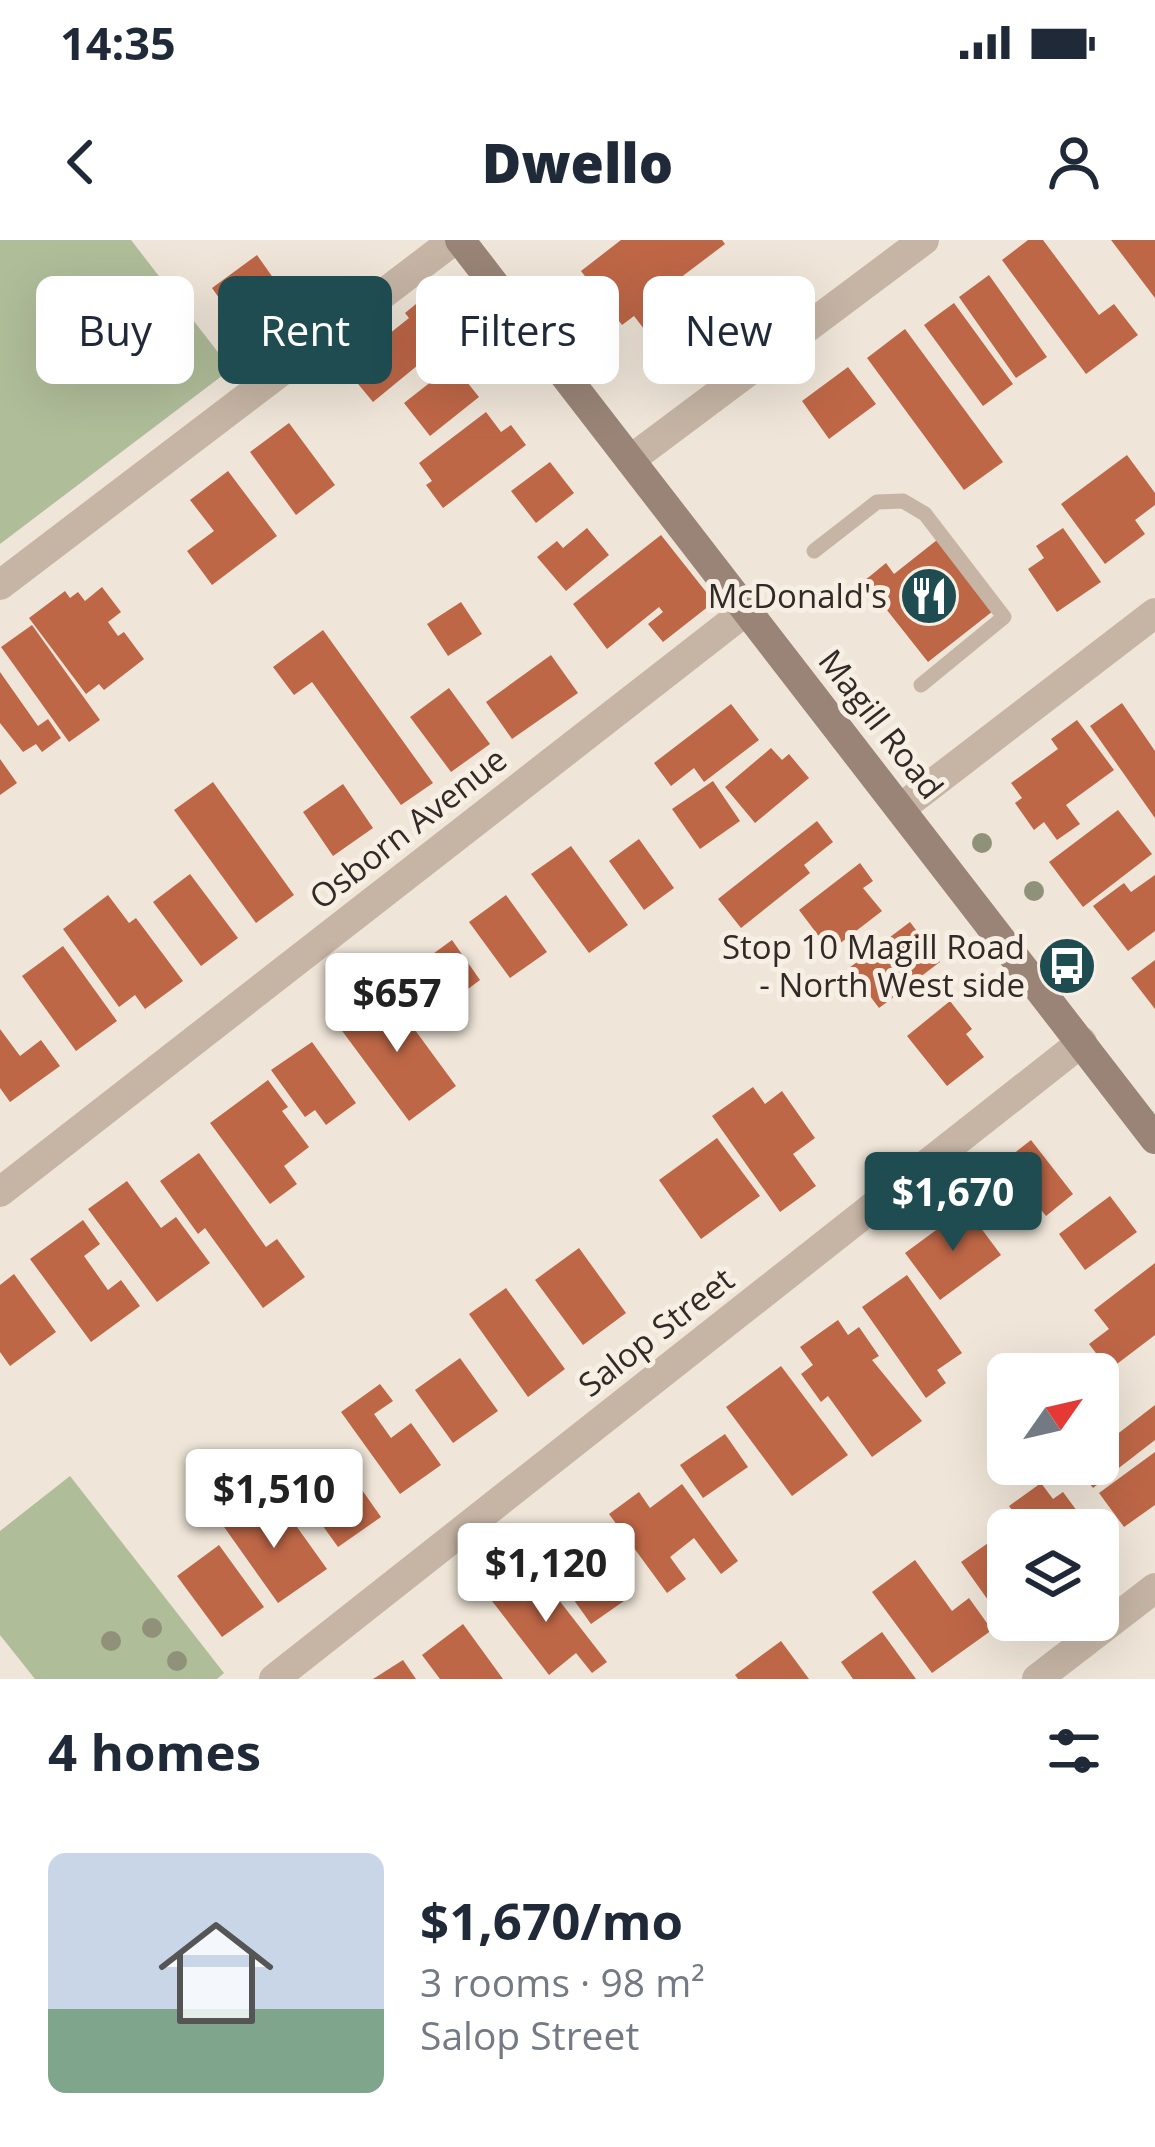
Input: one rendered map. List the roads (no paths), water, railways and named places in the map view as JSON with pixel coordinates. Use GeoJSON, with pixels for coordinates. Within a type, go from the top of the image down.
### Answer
{"type":"FeatureCollection","features":[{"type":"Feature","properties":{"kind":"main road","name":"Magill Road"},"geometry":{"type":"LineString","coordinates":[[457,240],[1155,1139]]}},
{"type":"Feature","properties":{"kind":"street"},"geometry":{"type":"LineString","coordinates":[[0,585],[457,240]]}},
{"type":"Feature","properties":{"kind":"street"},"geometry":{"type":"LineString","coordinates":[[630,460],[924,240]]}},
{"type":"Feature","properties":{"kind":"street","name":"Osborn Avenue"},"geometry":{"type":"LineString","coordinates":[[0,1192],[747,610]]}},
{"type":"Feature","properties":{"kind":"street"},"geometry":{"type":"LineString","coordinates":[[902,808],[1155,613]]}},
{"type":"Feature","properties":{"kind":"street","name":"Salop Street"},"geometry":{"type":"LineString","coordinates":[[274,1679],[1082,1042]]}},
{"type":"Feature","properties":{"kind":"street"},"geometry":{"type":"LineString","coordinates":[[1037,1679],[1155,1588]]}},
{"type":"Feature","properties":{"kind":"lane"},"geometry":{"type":"LineString","coordinates":[[814,551],[877,502],[903,501],[925,514],[1004,617],[921,685]]}},
{"type":"Feature","properties":{"kind":"place","name":"McDonald's"},"geometry":{"type":"Point","coordinates":[929,596]}},
{"type":"Feature","properties":{"kind":"place","name":"Stop 10 Magill Road - North West side"},"geometry":{"type":"Point","coordinates":[1067,966]}}]}
